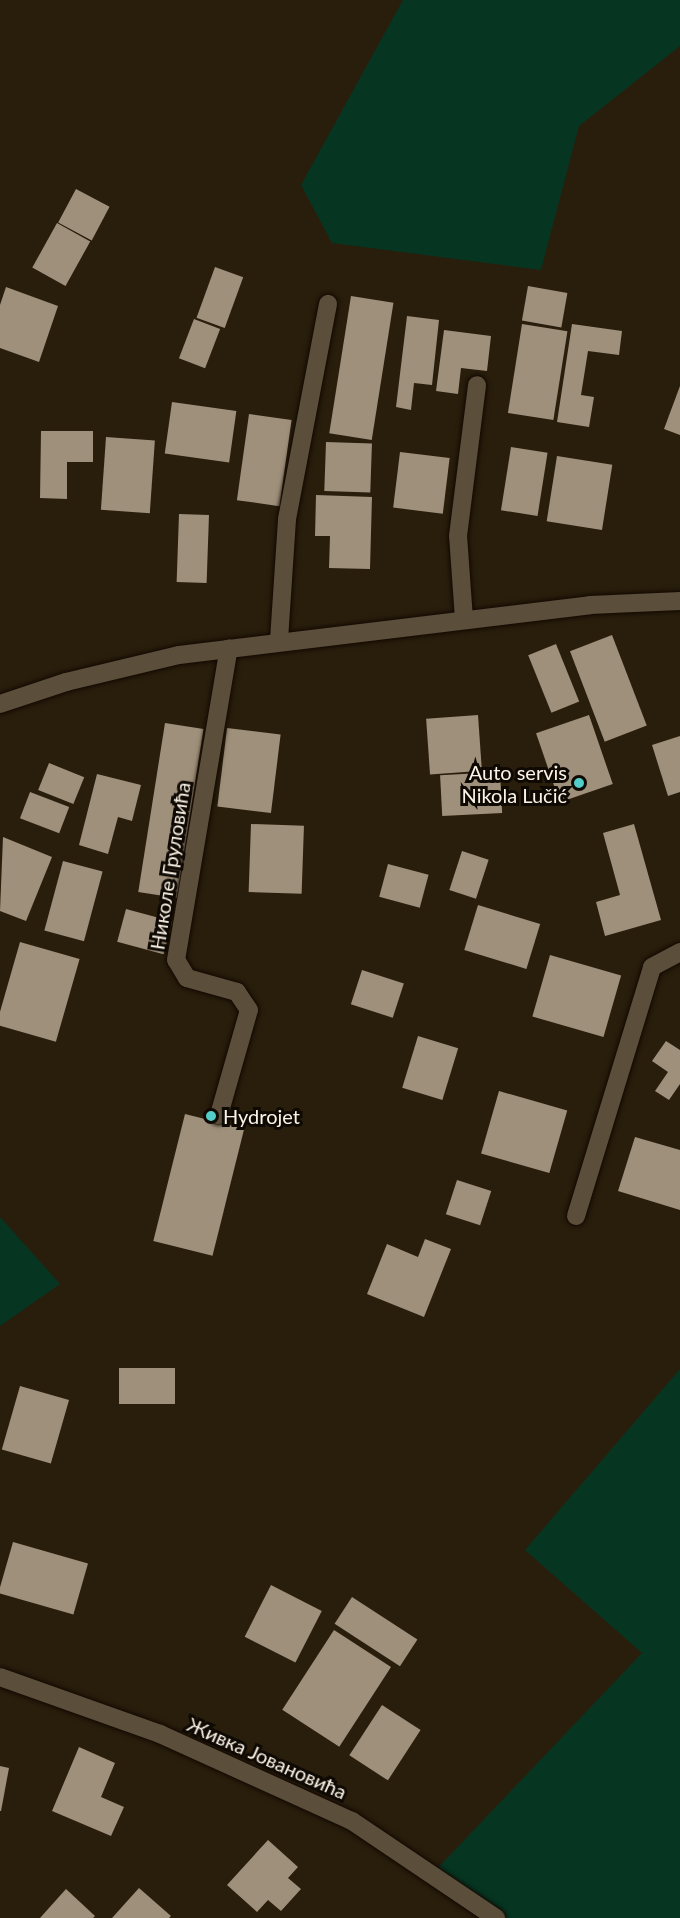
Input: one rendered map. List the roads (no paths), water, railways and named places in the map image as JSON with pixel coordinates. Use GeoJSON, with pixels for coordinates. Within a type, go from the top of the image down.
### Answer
{"type":"FeatureCollection","features":[{"type":"Feature","properties":{"kind":"street"},"geometry":{"type":"LineString","coordinates":[[279,640],[287,519],[328,304]]}},
{"type":"Feature","properties":{"kind":"street"},"geometry":{"type":"LineString","coordinates":[[464,619],[458,536],[477,385]]}},
{"type":"Feature","properties":{"kind":"street"},"geometry":{"type":"LineString","coordinates":[[0,704],[131,666],[279,640],[590,605],[680,601]]}},
{"type":"Feature","properties":{"kind":"street","name":"Николе Груловића"},"geometry":{"type":"LineString","coordinates":[[219,1115],[249,1010],[237,992],[187,978],[176,960],[229,648]]}},
{"type":"Feature","properties":{"kind":"street"},"geometry":{"type":"LineString","coordinates":[[576,1216],[652,967],[680,952]]}},
{"type":"Feature","properties":{"kind":"street","name":"Живка Јовановића"},"geometry":{"type":"LineString","coordinates":[[0,1677],[160,1734],[342,1816],[433,1872],[496,1918]]}},
{"type":"Feature","properties":{"kind":"place","name":"Auto servis Nikola Lučić"},"geometry":{"type":"Point","coordinates":[579,783]}},
{"type":"Feature","properties":{"kind":"place","name":"Hydrojet"},"geometry":{"type":"Point","coordinates":[211,1116]}}]}
